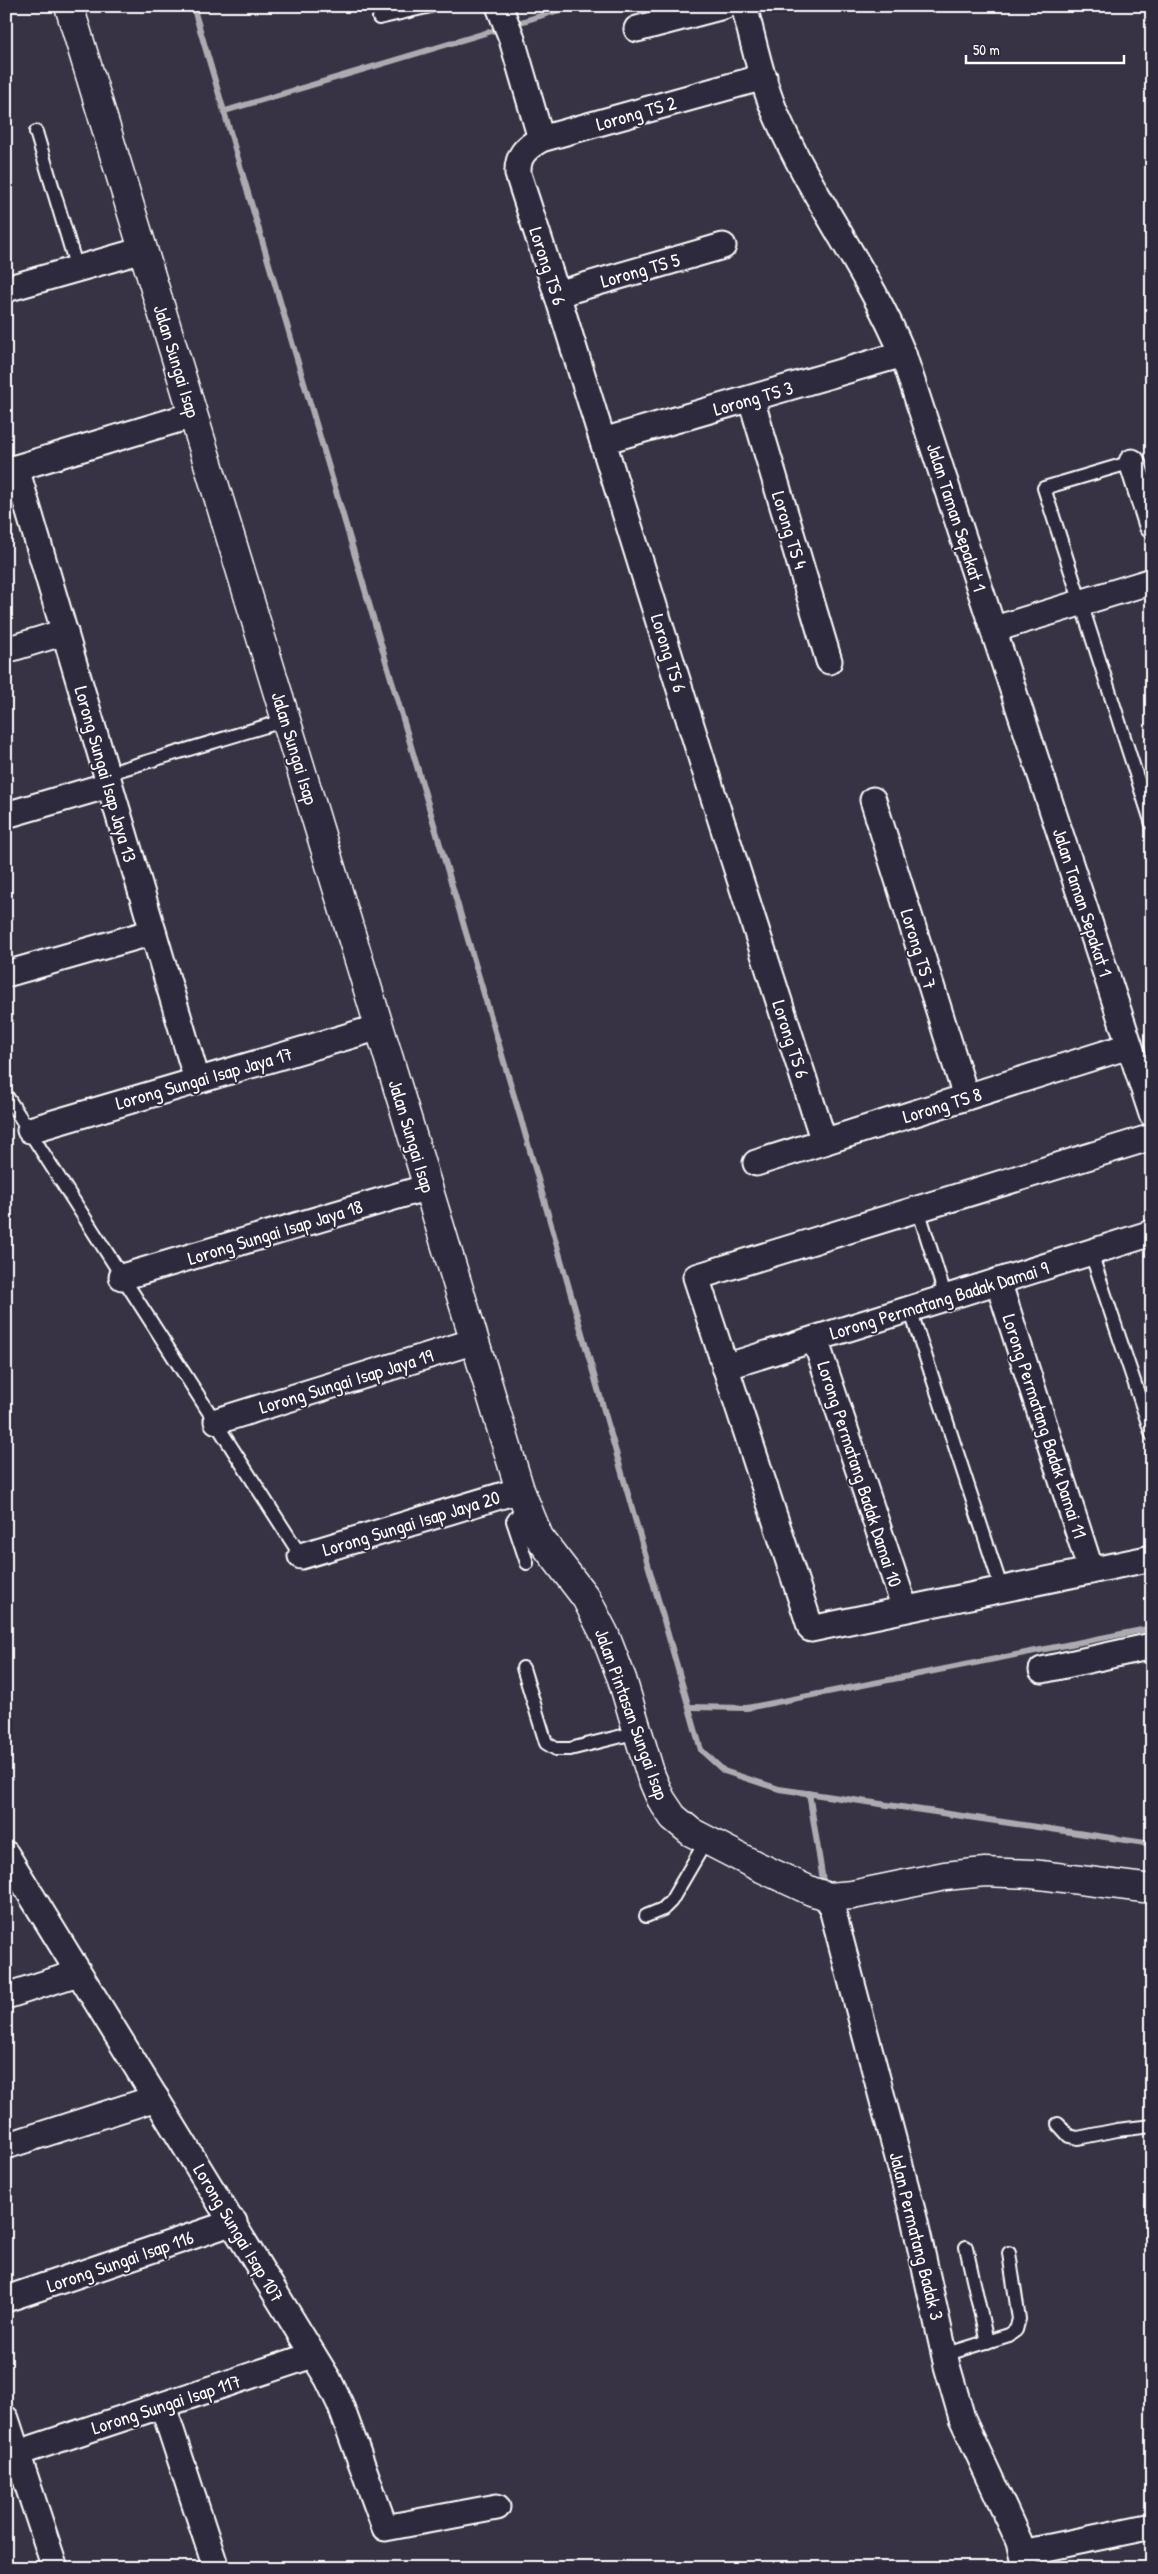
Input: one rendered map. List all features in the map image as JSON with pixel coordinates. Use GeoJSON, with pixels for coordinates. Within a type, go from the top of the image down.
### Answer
{"type":"FeatureCollection","features":[{"type":"Feature","properties":{"kind":"street","name":"Jalan Sungai Isap"},"geometry":{"type":"LineString","coordinates":[[69,6],[522,1497]]}},
{"type":"Feature","properties":{"kind":"street"},"geometry":{"type":"LineString","coordinates":[[637,29],[724,6]]}},
{"type":"Feature","properties":{"kind":"street","name":"Jalan Taman Sepakat 1"},"geometry":{"type":"LineString","coordinates":[[744,6],[776,117],[794,155],[877,297],[904,354],[1152,1114]]}},
{"type":"Feature","properties":{"kind":"street"},"geometry":{"type":"LineString","coordinates":[[499,8],[511,36],[540,139]]}},
{"type":"Feature","properties":{"kind":"street","name":"Lorong TS 2"},"geometry":{"type":"LineString","coordinates":[[517,163],[521,154],[540,139],[764,77]]}},
{"type":"Feature","properties":{"kind":"street","name":"Lorong TS 6"},"geometry":{"type":"LineString","coordinates":[[517,163],[518,174],[558,294],[824,1142]]}},
{"type":"Feature","properties":{"kind":"street","name":"Lorong TS 5"},"geometry":{"type":"LineString","coordinates":[[558,294],[723,246]]}},
{"type":"Feature","properties":{"kind":"street"},"geometry":{"type":"LineString","coordinates":[[6,290],[143,250]]}},
{"type":"Feature","properties":{"kind":"street","name":"Lorong TS 3"},"geometry":{"type":"LineString","coordinates":[[603,441],[904,354]]}},
{"type":"Feature","properties":{"kind":"street","name":"Lorong TS 4"},"geometry":{"type":"LineString","coordinates":[[751,399],[829,661]]}},
{"type":"Feature","properties":{"kind":"street"},"geometry":{"type":"LineString","coordinates":[[11,469],[193,415]]}},
{"type":"Feature","properties":{"kind":"street"},"geometry":{"type":"LineString","coordinates":[[1132,462],[1152,525]]}},
{"type":"Feature","properties":{"kind":"street","name":"Lorong Sungai Isap Jaya 13"},"geometry":{"type":"LineString","coordinates":[[11,469],[64,632],[197,1080]]}},
{"type":"Feature","properties":{"kind":"street"},"geometry":{"type":"LineString","coordinates":[[995,629],[1152,581]]}},
{"type":"Feature","properties":{"kind":"street"},"geometry":{"type":"LineString","coordinates":[[6,650],[64,632]]}},
{"type":"Feature","properties":{"kind":"street"},"geometry":{"type":"LineString","coordinates":[[6,815],[107,780]]}},
{"type":"Feature","properties":{"kind":"street","name":"Lorong TS 7"},"geometry":{"type":"LineString","coordinates":[[873,800],[966,1097]]}},
{"type":"Feature","properties":{"kind":"street"},"geometry":{"type":"LineString","coordinates":[[6,974],[154,932]]}},
{"type":"Feature","properties":{"kind":"street","name":"Lorong Sungai Isap Jaya 17"},"geometry":{"type":"LineString","coordinates":[[30,1130],[380,1027]]}},
{"type":"Feature","properties":{"kind":"street","name":"Lorong TS 8"},"geometry":{"type":"LineString","coordinates":[[756,1163],[1129,1046]]}},
{"type":"Feature","properties":{"kind":"street"},"geometry":{"type":"LineString","coordinates":[[1152,1137],[696,1277],[811,1629],[1152,1558]]}},
{"type":"Feature","properties":{"kind":"street","name":"Lorong Sungai Isap Jaya 18"},"geometry":{"type":"LineString","coordinates":[[122,1277],[428,1186]]}},
{"type":"Feature","properties":{"kind":"street","name":"Lorong Permatang Badak Damai 9"},"geometry":{"type":"LineString","coordinates":[[725,1366],[1152,1233]]}},
{"type":"Feature","properties":{"kind":"street","name":"Lorong Permatang Badak Damai 11"},"geometry":{"type":"LineString","coordinates":[[998,1281],[1091,1571]]}},
{"type":"Feature","properties":{"kind":"street","name":"Lorong Permatang Badak Damai 10"},"geometry":{"type":"LineString","coordinates":[[815,1339],[905,1609]]}},
{"type":"Feature","properties":{"kind":"street","name":"Lorong Sungai Isap Jaya 19"},"geometry":{"type":"LineString","coordinates":[[217,1421],[475,1341]]}},
{"type":"Feature","properties":{"kind":"street","name":"Lorong Sungai Isap Jaya 20"},"geometry":{"type":"LineString","coordinates":[[301,1556],[522,1497]]}},
{"type":"Feature","properties":{"kind":"street","name":"Jalan Pintasan Sungai Isap"},"geometry":{"type":"LineString","coordinates":[[522,1497],[539,1537],[586,1598],[605,1635],[622,1679],[651,1776],[660,1799],[673,1817],[706,1841],[811,1891],[829,1897],[852,1895],[945,1876],[985,1872],[1032,1874],[1152,1889]]}},
{"type":"Feature","properties":{"kind":"street"},"geometry":{"type":"LineString","coordinates":[[1042,1670],[1152,1646]]}},
{"type":"Feature","properties":{"kind":"street","name":"Lorong Sungai Isap 107"},"geometry":{"type":"LineString","coordinates":[[6,1854],[234,2222],[313,2355],[340,2404],[385,2528],[497,2507]]}},
{"type":"Feature","properties":{"kind":"street","name":"Jalan Permatang Badak 3"},"geometry":{"type":"LineString","coordinates":[[829,1897],[914,2218],[944,2354],[962,2418],[1024,2560]]}},
{"type":"Feature","properties":{"kind":"street"},"geometry":{"type":"LineString","coordinates":[[6,1996],[78,1973]]}},
{"type":"Feature","properties":{"kind":"street"},"geometry":{"type":"LineString","coordinates":[[6,2146],[156,2098]]}},
{"type":"Feature","properties":{"kind":"street","name":"Lorong Sungai Isap 116"},"geometry":{"type":"LineString","coordinates":[[6,2299],[234,2222]]}},
{"type":"Feature","properties":{"kind":"street","name":"Lorong Sungai Isap 117"},"geometry":{"type":"LineString","coordinates":[[18,2453],[313,2355]]}},
{"type":"Feature","properties":{"kind":"street"},"geometry":{"type":"LineString","coordinates":[[163,2406],[216,2568]]}},
{"type":"Feature","properties":{"kind":"street"},"geometry":{"type":"LineString","coordinates":[[6,2418],[54,2568]]}},
{"type":"Feature","properties":{"kind":"street"},"geometry":{"type":"LineString","coordinates":[[1024,2560],[1152,2526]]}},
{"type":"Feature","properties":{"kind":"lane"},"geometry":{"type":"LineString","coordinates":[[379,18],[431,6]]}},
{"type":"Feature","properties":{"kind":"lane"},"geometry":{"type":"LineString","coordinates":[[36,132],[77,269]]}},
{"type":"Feature","properties":{"kind":"lane"},"geometry":{"type":"LineString","coordinates":[[1132,462],[1044,488],[1152,824]]}},
{"type":"Feature","properties":{"kind":"lane"},"geometry":{"type":"LineString","coordinates":[[107,780],[286,720]]}},
{"type":"Feature","properties":{"kind":"lane"},"geometry":{"type":"LineString","coordinates":[[6,1095],[122,1277],[217,1421],[301,1556]]}},
{"type":"Feature","properties":{"kind":"lane"},"geometry":{"type":"LineString","coordinates":[[918,1208],[946,1298]]}},
{"type":"Feature","properties":{"kind":"lane"},"geometry":{"type":"LineString","coordinates":[[1091,1253],[1152,1435]]}},
{"type":"Feature","properties":{"kind":"lane"},"geometry":{"type":"LineString","coordinates":[[910,1309],[1002,1590]]}},
{"type":"Feature","properties":{"kind":"lane"},"geometry":{"type":"LineString","coordinates":[[522,1497],[513,1521],[527,1563]]}},
{"type":"Feature","properties":{"kind":"lane"},"geometry":{"type":"LineString","coordinates":[[523,1668],[546,1743],[556,1748],[570,1749],[638,1732]]}},
{"type":"Feature","properties":{"kind":"lane"},"geometry":{"type":"LineString","coordinates":[[646,1916],[663,1909],[671,1902],[706,1841]]}},
{"type":"Feature","properties":{"kind":"lane"},"geometry":{"type":"LineString","coordinates":[[1058,2124],[1068,2136],[1078,2138],[1117,2130],[1152,2126]]}},
{"type":"Feature","properties":{"kind":"lane"},"geometry":{"type":"LineString","coordinates":[[966,2247],[987,2342]]}},
{"type":"Feature","properties":{"kind":"lane"},"geometry":{"type":"LineString","coordinates":[[944,2354],[1009,2335],[1016,2330],[1018,2319],[1009,2252]]}},
{"type":"Feature","properties":{"kind":"waterway"},"geometry":{"type":"LineString","coordinates":[[193,6],[522,1123],[701,1750],[724,1771],[779,1789],[1152,1844]]}},
{"type":"Feature","properties":{"kind":"waterway"},"geometry":{"type":"LineString","coordinates":[[511,25],[572,6]]}},
{"type":"Feature","properties":{"kind":"waterway"},"geometry":{"type":"LineString","coordinates":[[225,111],[502,28]]}},
{"type":"Feature","properties":{"kind":"waterway"},"geometry":{"type":"LineString","coordinates":[[689,1707],[747,1708],[1152,1628]]}},
{"type":"Feature","properties":{"kind":"waterway"},"geometry":{"type":"LineString","coordinates":[[809,1793],[824,1887]]}}]}
